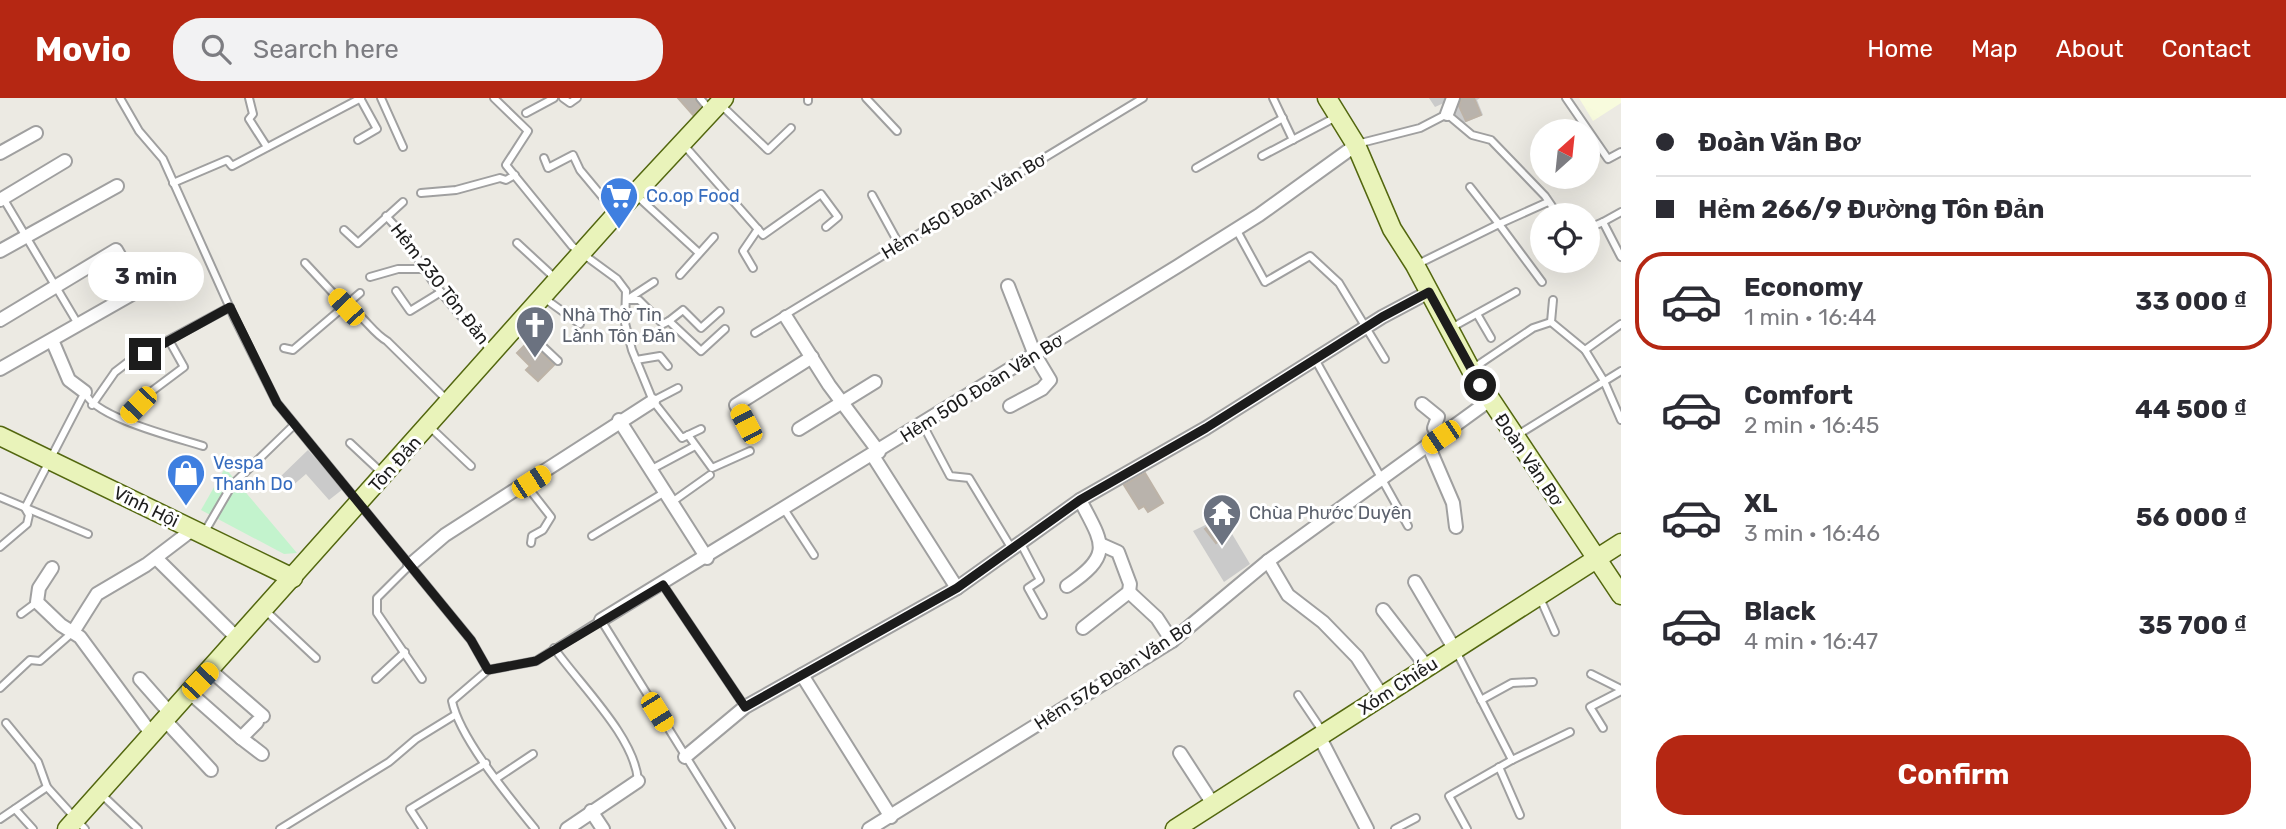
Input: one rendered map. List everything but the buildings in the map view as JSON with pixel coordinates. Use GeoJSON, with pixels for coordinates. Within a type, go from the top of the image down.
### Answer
{"type":"FeatureCollection","features":[{"type":"Feature","properties":{"kind":"street","name":"Đoàn Văn Bơ"},"geometry":{"type":"LineString","coordinates":[[1326,98],[1356,145],[1392,229],[1415,265],[1471,370],[1621,595]]}},
{"type":"Feature","properties":{"kind":"street"},"geometry":{"type":"LineString","coordinates":[[1447,114],[1453,98]]}},
{"type":"Feature","properties":{"kind":"street","name":"Tôn Đản"},"geometry":{"type":"LineString","coordinates":[[75,826],[98,792],[150,732],[210,670],[358,506],[682,143],[713,102]]}},
{"type":"Feature","properties":{"kind":"street"},"geometry":{"type":"LineString","coordinates":[[0,153],[36,133]]}},
{"type":"Feature","properties":{"kind":"street","name":"Hẻm 500 Đoàn Văn Bơ"},"geometry":{"type":"LineString","coordinates":[[601,620],[876,454],[1236,229],[1356,145]]}},
{"type":"Feature","properties":{"kind":"street"},"geometry":{"type":"LineString","coordinates":[[1,197],[65,162]]}},
{"type":"Feature","properties":{"kind":"street"},"geometry":{"type":"LineString","coordinates":[[0,251],[117,186]]}},
{"type":"Feature","properties":{"kind":"street"},"geometry":{"type":"LineString","coordinates":[[0,320],[116,250],[139,290],[0,369]]}},
{"type":"Feature","properties":{"kind":"street"},"geometry":{"type":"LineString","coordinates":[[1008,286],[1035,355],[1050,380],[1042,388],[1010,406]]}},
{"type":"Feature","properties":{"kind":"street"},"geometry":{"type":"LineString","coordinates":[[685,757],[745,707],[957,588],[1080,500],[1429,292]]}},
{"type":"Feature","properties":{"kind":"street"},"geometry":{"type":"LineString","coordinates":[[786,317],[842,400],[957,588]]}},
{"type":"Feature","properties":{"kind":"street"},"geometry":{"type":"LineString","coordinates":[[52,340],[69,380],[85,392]]}},
{"type":"Feature","properties":{"kind":"street"},"geometry":{"type":"LineString","coordinates":[[746,424],[736,405],[812,357]]}},
{"type":"Feature","properties":{"kind":"street"},"geometry":{"type":"LineString","coordinates":[[799,429],[875,382]]}},
{"type":"Feature","properties":{"kind":"street","name":"Hẻm 576 Đoàn Văn Bơ"},"geometry":{"type":"LineString","coordinates":[[869,829],[1172,640],[1268,561],[1490,400]]}},
{"type":"Feature","properties":{"kind":"street"},"geometry":{"type":"LineString","coordinates":[[410,565],[445,535],[526,485],[619,420],[653,401]]}},
{"type":"Feature","properties":{"kind":"street"},"geometry":{"type":"LineString","coordinates":[[1422,404],[1438,417],[1434,428],[1441,437]]}},
{"type":"Feature","properties":{"kind":"street"},"geometry":{"type":"LineString","coordinates":[[619,420],[707,558]]}},
{"type":"Feature","properties":{"kind":"street","name":"Vĩnh Hội"},"geometry":{"type":"LineString","coordinates":[[0,436],[293,578]]}},
{"type":"Feature","properties":{"kind":"street"},"geometry":{"type":"LineString","coordinates":[[1428,445],[1453,503],[1456,527]]}},
{"type":"Feature","properties":{"kind":"street"},"geometry":{"type":"LineString","coordinates":[[1067,586],[1091,570],[1100,554],[1100,544],[1080,500]]}},
{"type":"Feature","properties":{"kind":"street"},"geometry":{"type":"LineString","coordinates":[[73,632],[97,594],[198,532]]}},
{"type":"Feature","properties":{"kind":"street","name":"Xóm Chiếu"},"geometry":{"type":"LineString","coordinates":[[1174,829],[1621,542]]}},
{"type":"Feature","properties":{"kind":"street"},"geometry":{"type":"LineString","coordinates":[[1083,628],[1129,593],[1130,584],[1118,552],[1100,544]]}},
{"type":"Feature","properties":{"kind":"street"},"geometry":{"type":"LineString","coordinates":[[156,558],[238,639]]}},
{"type":"Feature","properties":{"kind":"street"},"geometry":{"type":"LineString","coordinates":[[1268,561],[1288,595],[1323,622],[1357,657],[1382,696]]}},
{"type":"Feature","properties":{"kind":"street"},"geometry":{"type":"LineString","coordinates":[[52,568],[39,588],[37,602],[80,637],[150,732]]}},
{"type":"Feature","properties":{"kind":"street"},"geometry":{"type":"LineString","coordinates":[[1415,582],[1455,650]]}},
{"type":"Feature","properties":{"kind":"street"},"geometry":{"type":"LineString","coordinates":[[1129,593],[1157,618],[1172,640]]}},
{"type":"Feature","properties":{"kind":"street"},"geometry":{"type":"LineString","coordinates":[[1383,610],[1427,667]]}},
{"type":"Feature","properties":{"kind":"street"},"geometry":{"type":"LineString","coordinates":[[210,670],[260,719],[242,738]]}},
{"type":"Feature","properties":{"kind":"street"},"geometry":{"type":"LineString","coordinates":[[802,675],[891,817]]}},
{"type":"Feature","properties":{"kind":"street"},"geometry":{"type":"LineString","coordinates":[[140,680],[211,769]]}},
{"type":"Feature","properties":{"kind":"street"},"geometry":{"type":"LineString","coordinates":[[189,692],[262,754]]}},
{"type":"Feature","properties":{"kind":"street"},"geometry":{"type":"LineString","coordinates":[[1322,735],[1367,829]]}},
{"type":"Feature","properties":{"kind":"street"},"geometry":{"type":"LineString","coordinates":[[1180,754],[1213,804]]}},
{"type":"Feature","properties":{"kind":"street"},"geometry":{"type":"LineString","coordinates":[[567,829],[638,780]]}},
{"type":"Feature","properties":{"kind":"street"},"geometry":{"type":"LineString","coordinates":[[592,811],[603,829]]}},
{"type":"Feature","properties":{"kind":"lane"},"geometry":{"type":"LineString","coordinates":[[120,98],[139,131],[163,159],[277,403],[358,506],[471,640],[488,670]]}},
{"type":"Feature","properties":{"kind":"lane"},"geometry":{"type":"LineString","coordinates":[[249,98],[253,114],[249,119],[267,147]]}},
{"type":"Feature","properties":{"kind":"lane"},"geometry":{"type":"LineString","coordinates":[[173,183],[227,160],[232,166],[360,98],[377,129],[358,139]]}},
{"type":"Feature","properties":{"kind":"lane"},"geometry":{"type":"LineString","coordinates":[[380,98],[403,147]]}},
{"type":"Feature","properties":{"kind":"lane"},"geometry":{"type":"LineString","coordinates":[[494,98],[528,131],[506,165],[552,223],[581,254],[617,279],[626,292],[625,323],[636,360],[649,385],[653,401],[682,438],[701,429]]}},
{"type":"Feature","properties":{"kind":"lane"},"geometry":{"type":"LineString","coordinates":[[526,113],[554,98]]}},
{"type":"Feature","properties":{"kind":"lane"},"geometry":{"type":"LineString","coordinates":[[563,98],[570,103],[577,98]]}},
{"type":"Feature","properties":{"kind":"lane"},"geometry":{"type":"LineString","coordinates":[[866,98],[897,131]]}},
{"type":"Feature","properties":{"kind":"lane","name":"Hẻm 450 Đoàn Văn Bơ"},"geometry":{"type":"LineString","coordinates":[[755,333],[786,317],[858,268],[900,246],[1143,98]]}},
{"type":"Feature","properties":{"kind":"lane"},"geometry":{"type":"LineString","coordinates":[[1273,98],[1293,140]]}},
{"type":"Feature","properties":{"kind":"lane"},"geometry":{"type":"LineString","coordinates":[[1566,98],[1608,159],[1621,152]]}},
{"type":"Feature","properties":{"kind":"lane"},"geometry":{"type":"LineString","coordinates":[[713,102],[768,150],[791,128]]}},
{"type":"Feature","properties":{"kind":"lane"},"geometry":{"type":"LineString","coordinates":[[1356,145],[1420,128],[1447,114],[1472,135],[1492,140],[1548,202],[1415,265]]}},
{"type":"Feature","properties":{"kind":"lane"},"geometry":{"type":"LineString","coordinates":[[1262,156],[1338,116]]}},
{"type":"Feature","properties":{"kind":"lane"},"geometry":{"type":"LineString","coordinates":[[1196,168],[1283,118]]}},
{"type":"Feature","properties":{"kind":"lane"},"geometry":{"type":"LineString","coordinates":[[682,143],[761,232]]}},
{"type":"Feature","properties":{"kind":"lane"},"geometry":{"type":"LineString","coordinates":[[544,158],[548,168],[573,155],[580,170],[617,213]]}},
{"type":"Feature","properties":{"kind":"lane"},"geometry":{"type":"LineString","coordinates":[[421,193],[456,190],[500,178],[506,180],[515,175]]}},
{"type":"Feature","properties":{"kind":"lane"},"geometry":{"type":"LineString","coordinates":[[1470,187],[1542,282]]}},
{"type":"Feature","properties":{"kind":"lane"},"geometry":{"type":"LineString","coordinates":[[634,194],[699,253]]}},
{"type":"Feature","properties":{"kind":"lane"},"geometry":{"type":"LineString","coordinates":[[753,268],[743,251],[761,232],[821,194],[838,217],[826,227]]}},
{"type":"Feature","properties":{"kind":"lane"},"geometry":{"type":"LineString","coordinates":[[872,195],[900,246]]}},
{"type":"Feature","properties":{"kind":"lane"},"geometry":{"type":"LineString","coordinates":[[1,197],[78,325]]}},
{"type":"Feature","properties":{"kind":"lane"},"geometry":{"type":"LineString","coordinates":[[344,230],[358,243],[403,202]]}},
{"type":"Feature","properties":{"kind":"lane"},"geometry":{"type":"LineString","coordinates":[[1600,223],[1621,212]]}},
{"type":"Feature","properties":{"kind":"lane","name":"Hẻm 230 Tôn Đản"},"geometry":{"type":"LineString","coordinates":[[386,216],[404,234],[441,292],[493,353]]}},
{"type":"Feature","properties":{"kind":"lane"},"geometry":{"type":"LineString","coordinates":[[1603,222],[1621,257]]}},
{"type":"Feature","properties":{"kind":"lane"},"geometry":{"type":"LineString","coordinates":[[1236,229],[1265,282],[1310,256],[1339,283],[1368,326],[1385,359]]}},
{"type":"Feature","properties":{"kind":"lane"},"geometry":{"type":"LineString","coordinates":[[680,275],[714,237]]}},
{"type":"Feature","properties":{"kind":"lane"},"geometry":{"type":"LineString","coordinates":[[517,243],[557,281]]}},
{"type":"Feature","properties":{"kind":"lane"},"geometry":{"type":"LineString","coordinates":[[304,262],[346,307],[355,310],[375,334],[387,341],[449,402]]}},
{"type":"Feature","properties":{"kind":"lane"},"geometry":{"type":"LineString","coordinates":[[370,277],[398,269],[424,269]]}},
{"type":"Feature","properties":{"kind":"lane"},"geometry":{"type":"LineString","coordinates":[[626,300],[654,282]]}},
{"type":"Feature","properties":{"kind":"lane"},"geometry":{"type":"LineString","coordinates":[[396,291],[410,311],[441,292]]}},
{"type":"Feature","properties":{"kind":"lane"},"geometry":{"type":"LineString","coordinates":[[1449,329],[1516,292]]}},
{"type":"Feature","properties":{"kind":"lane"},"geometry":{"type":"LineString","coordinates":[[284,348],[293,349],[360,293]]}},
{"type":"Feature","properties":{"kind":"lane"},"geometry":{"type":"LineString","coordinates":[[543,297],[580,324]]}},
{"type":"Feature","properties":{"kind":"lane"},"geometry":{"type":"LineString","coordinates":[[626,300],[639,300],[663,324],[683,310],[701,328],[720,311]]}},
{"type":"Feature","properties":{"kind":"lane"},"geometry":{"type":"LineString","coordinates":[[1551,322],[1553,300]]}},
{"type":"Feature","properties":{"kind":"lane"},"geometry":{"type":"LineString","coordinates":[[92,405],[115,372],[128,362],[170,342],[230,307]]}},
{"type":"Feature","properties":{"kind":"lane"},"geometry":{"type":"LineString","coordinates":[[1477,314],[1491,338]]}},
{"type":"Feature","properties":{"kind":"lane"},"geometry":{"type":"LineString","coordinates":[[669,321],[701,351],[725,329]]}},
{"type":"Feature","properties":{"kind":"lane"},"geometry":{"type":"LineString","coordinates":[[1551,322],[1585,350],[1604,381],[1620,417]]}},
{"type":"Feature","properties":{"kind":"lane"},"geometry":{"type":"LineString","coordinates":[[1471,370],[1533,328],[1551,322]]}},
{"type":"Feature","properties":{"kind":"lane"},"geometry":{"type":"LineString","coordinates":[[519,324],[558,361]]}},
{"type":"Feature","properties":{"kind":"lane"},"geometry":{"type":"LineString","coordinates":[[1585,350],[1621,324]]}},
{"type":"Feature","properties":{"kind":"lane"},"geometry":{"type":"LineString","coordinates":[[125,419],[152,391],[184,367],[170,342]]}},
{"type":"Feature","properties":{"kind":"lane"},"geometry":{"type":"LineString","coordinates":[[636,360],[660,356],[668,366]]}},
{"type":"Feature","properties":{"kind":"lane"},"geometry":{"type":"LineString","coordinates":[[1316,361],[1408,526]]}},
{"type":"Feature","properties":{"kind":"lane"},"geometry":{"type":"LineString","coordinates":[[1514,437],[1621,370]]}},
{"type":"Feature","properties":{"kind":"lane"},"geometry":{"type":"LineString","coordinates":[[653,401],[678,388]]}},
{"type":"Feature","properties":{"kind":"lane"},"geometry":{"type":"LineString","coordinates":[[85,392],[92,405],[161,434],[203,446]]}},
{"type":"Feature","properties":{"kind":"lane"},"geometry":{"type":"LineString","coordinates":[[25,508],[85,392]]}},
{"type":"Feature","properties":{"kind":"lane"},"geometry":{"type":"LineString","coordinates":[[198,532],[232,485],[293,425]]}},
{"type":"Feature","properties":{"kind":"lane"},"geometry":{"type":"LineString","coordinates":[[923,425],[950,476],[969,478],[1040,580],[1028,588],[1043,615]]}},
{"type":"Feature","properties":{"kind":"lane"},"geometry":{"type":"LineString","coordinates":[[428,426],[471,466]]}},
{"type":"Feature","properties":{"kind":"lane"},"geometry":{"type":"LineString","coordinates":[[688,435],[712,468],[750,451]]}},
{"type":"Feature","properties":{"kind":"lane"},"geometry":{"type":"LineString","coordinates":[[350,443],[385,475]]}},
{"type":"Feature","properties":{"kind":"lane"},"geometry":{"type":"LineString","coordinates":[[652,469],[695,446]]}},
{"type":"Feature","properties":{"kind":"lane"},"geometry":{"type":"LineString","coordinates":[[592,536],[710,475]]}},
{"type":"Feature","properties":{"kind":"lane"},"geometry":{"type":"LineString","coordinates":[[526,485],[551,517],[543,530],[533,536],[531,543]]}},
{"type":"Feature","properties":{"kind":"lane"},"geometry":{"type":"LineString","coordinates":[[0,497],[88,534]]}},
{"type":"Feature","properties":{"kind":"lane"},"geometry":{"type":"LineString","coordinates":[[0,547],[27,524],[29,515],[25,508]]}},
{"type":"Feature","properties":{"kind":"lane"},"geometry":{"type":"LineString","coordinates":[[784,509],[814,555]]}},
{"type":"Feature","properties":{"kind":"lane"},"geometry":{"type":"LineString","coordinates":[[410,565],[377,598],[377,613],[422,679]]}},
{"type":"Feature","properties":{"kind":"lane"},"geometry":{"type":"LineString","coordinates":[[663,585],[745,707]]}},
{"type":"Feature","properties":{"kind":"lane"},"geometry":{"type":"LineString","coordinates":[[1539,596],[1555,632]]}},
{"type":"Feature","properties":{"kind":"lane"},"geometry":{"type":"LineString","coordinates":[[21,614],[37,602]]}},
{"type":"Feature","properties":{"kind":"lane"},"geometry":{"type":"LineString","coordinates":[[264,610],[316,658]]}},
{"type":"Feature","properties":{"kind":"lane"},"geometry":{"type":"LineString","coordinates":[[535,829],[486,763],[455,715],[452,701],[488,670],[536,661],[601,620],[731,829]]}},
{"type":"Feature","properties":{"kind":"lane"},"geometry":{"type":"LineString","coordinates":[[0,688],[30,660],[40,661],[73,632]]}},
{"type":"Feature","properties":{"kind":"lane"},"geometry":{"type":"LineString","coordinates":[[554,648],[629,750],[636,764],[638,780]]}},
{"type":"Feature","properties":{"kind":"lane"},"geometry":{"type":"LineString","coordinates":[[1455,650],[1512,760]]}},
{"type":"Feature","properties":{"kind":"lane"},"geometry":{"type":"LineString","coordinates":[[376,679],[405,652]]}},
{"type":"Feature","properties":{"kind":"lane"},"geometry":{"type":"LineString","coordinates":[[1591,674],[1621,690]]}},
{"type":"Feature","properties":{"kind":"lane"},"geometry":{"type":"LineString","coordinates":[[1480,700],[1512,683],[1532,682]]}},
{"type":"Feature","properties":{"kind":"lane"},"geometry":{"type":"LineString","coordinates":[[1603,728],[1590,707],[1621,690]]}},
{"type":"Feature","properties":{"kind":"lane"},"geometry":{"type":"LineString","coordinates":[[1298,695],[1322,735]]}},
{"type":"Feature","properties":{"kind":"lane"},"geometry":{"type":"LineString","coordinates":[[280,829],[318,807],[455,715]]}},
{"type":"Feature","properties":{"kind":"lane"},"geometry":{"type":"LineString","coordinates":[[6,723],[38,762],[47,787],[75,826]]}},
{"type":"Feature","properties":{"kind":"lane"},"geometry":{"type":"LineString","coordinates":[[1467,829],[1449,796],[1512,760],[1570,732]]}},
{"type":"Feature","properties":{"kind":"lane"},"geometry":{"type":"LineString","coordinates":[[497,778],[533,754]]}},
{"type":"Feature","properties":{"kind":"lane"},"geometry":{"type":"LineString","coordinates":[[421,828],[410,809],[486,763]]}},
{"type":"Feature","properties":{"kind":"lane"},"geometry":{"type":"LineString","coordinates":[[1499,767],[1520,815]]}},
{"type":"Feature","properties":{"kind":"lane"},"geometry":{"type":"LineString","coordinates":[[0,820],[47,787]]}},
{"type":"Feature","properties":{"kind":"lane"},"geometry":{"type":"LineString","coordinates":[[98,792],[138,829]]}},
{"type":"Feature","properties":{"kind":"lane"},"geometry":{"type":"LineString","coordinates":[[15,809],[33,829]]}},
{"type":"Feature","properties":{"kind":"lane"},"geometry":{"type":"LineString","coordinates":[[1395,829],[1416,818]]}},
{"type":"Feature","properties":{"kind":"shaded area"},"geometry":{"type":"Polygon","coordinates":[[[1429,98],[1480,98],[1477,100],[1483,115],[1461,124],[1446,102],[1435,107],[1429,98]]]}},
{"type":"Feature","properties":{"kind":"shaded area"},"geometry":{"type":"Polygon","coordinates":[[[1579,98],[1621,98],[1621,103],[1592,119],[1579,98]]]}},
{"type":"Feature","properties":{"kind":"shaded area"},"geometry":{"type":"Polygon","coordinates":[[[308,450],[343,489],[329,500],[306,474],[291,487],[279,478],[308,450]]]}},
{"type":"Feature","properties":{"kind":"shaded area","name":"Chùa Phước Duyên"},"geometry":{"type":"Polygon","coordinates":[[[1222,517],[1250,564],[1224,582],[1193,531],[1222,517]]]}},
{"type":"Feature","properties":{"kind":"green space"},"geometry":{"type":"Polygon","coordinates":[[[225,468],[297,553],[284,554],[201,510],[225,468]]]}},
{"type":"Feature","properties":{"kind":"place","name":"Co.op Food"},"geometry":{"type":"Point","coordinates":[619,230]}},
{"type":"Feature","properties":{"kind":"place","name":"Nhà Thờ Tin Lành Tôn Đản"},"geometry":{"type":"Point","coordinates":[535,359]}},
{"type":"Feature","properties":{"kind":"place","name":"Vespa Thanh Do"},"geometry":{"type":"Point","coordinates":[186,507]}},
{"type":"Feature","properties":{"kind":"place","name":"Chùa Phước Duyên"},"geometry":{"type":"Point","coordinates":[1222,547]}},
{"type":"Feature","properties":{"kind":"route"},"geometry":{"type":"LineString","coordinates":[[145,354],[230,307],[277,403],[358,506],[471,640],[488,670],[536,661],[663,585],[745,707],[957,588],[1080,500],[1206,428],[1382,317],[1429,292],[1480,385]]}}]}
